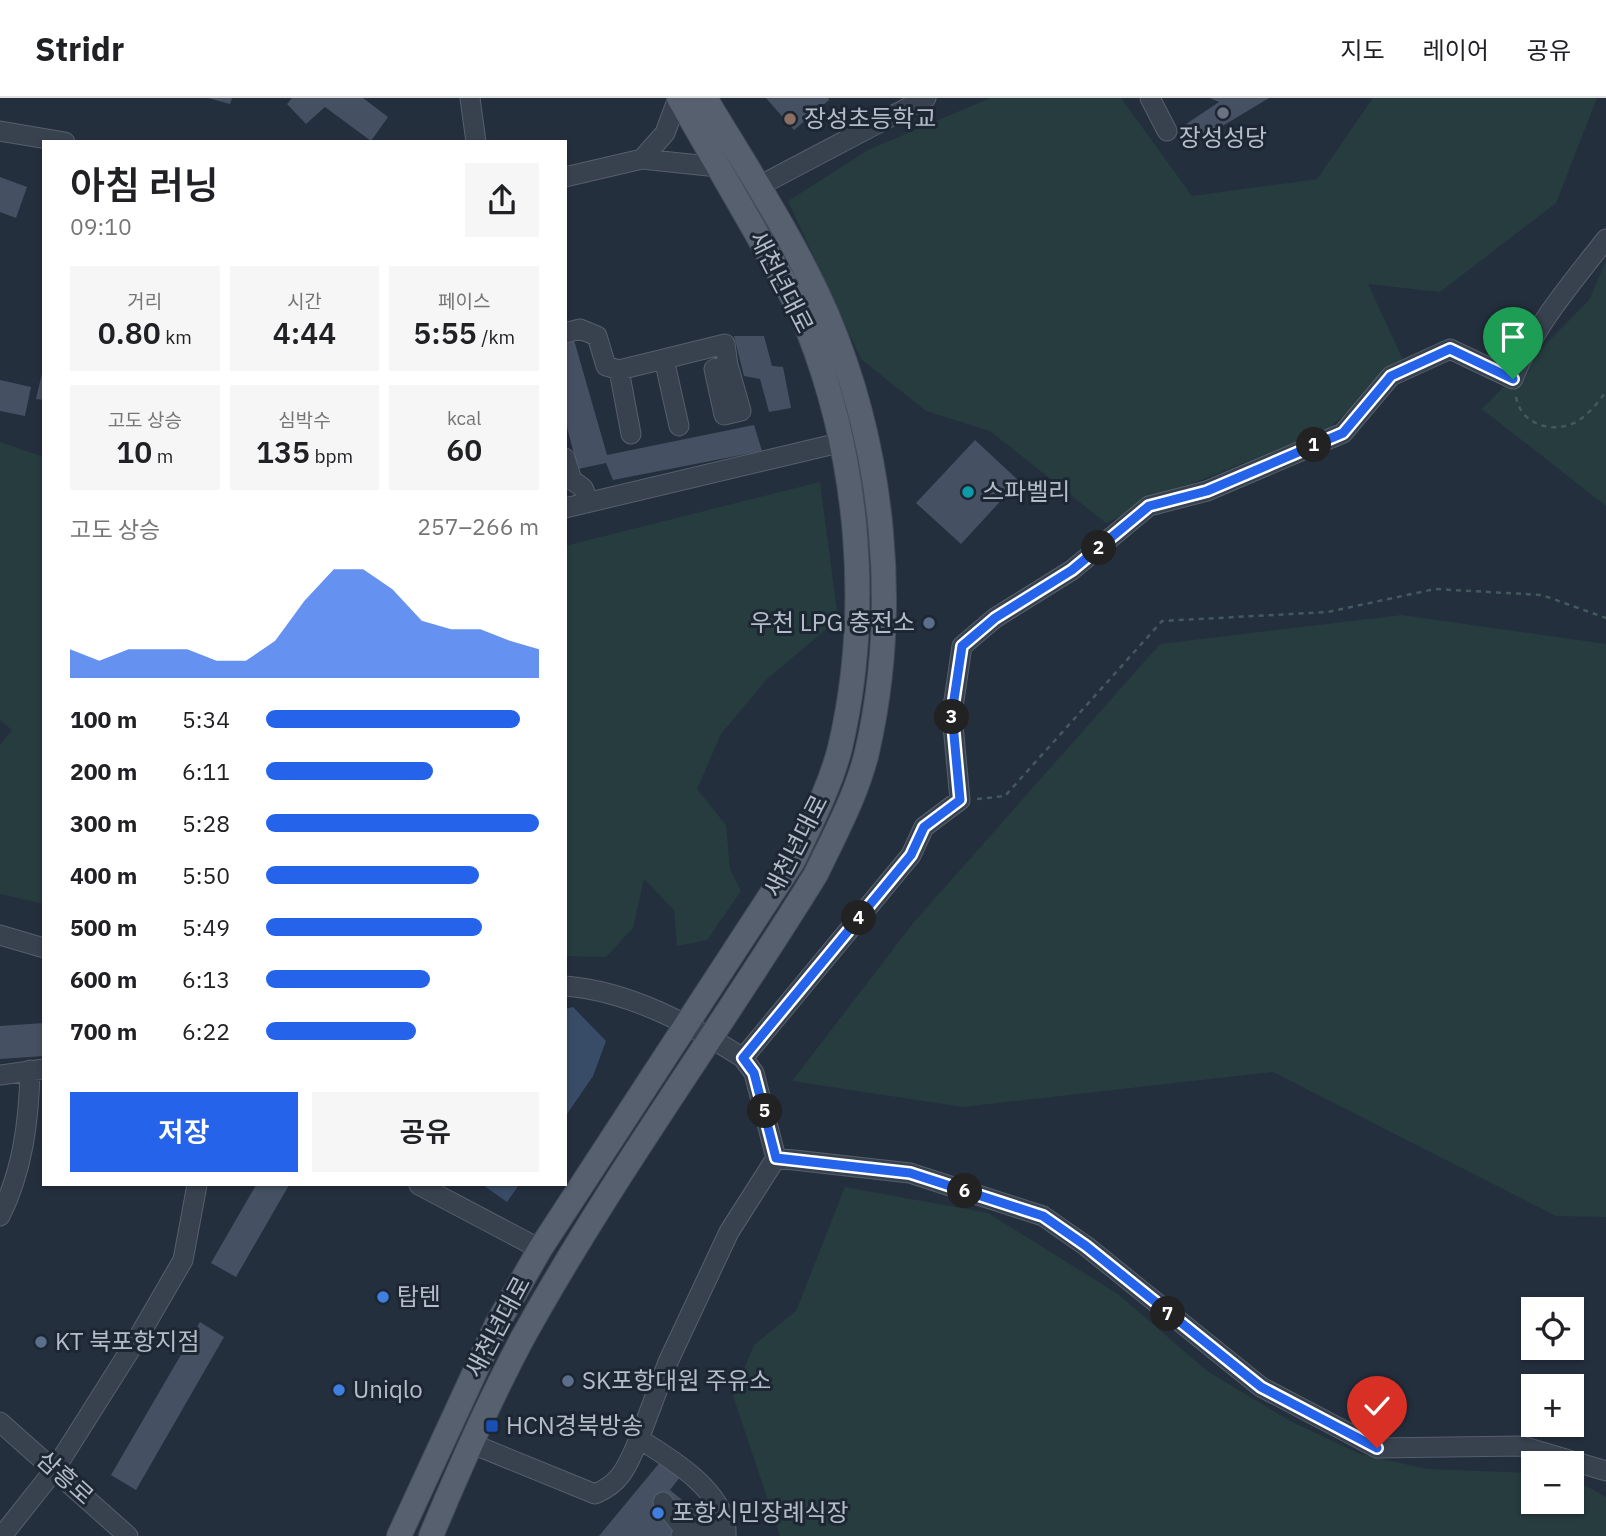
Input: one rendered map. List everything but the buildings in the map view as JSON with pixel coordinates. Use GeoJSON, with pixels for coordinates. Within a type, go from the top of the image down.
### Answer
{"type":"FeatureCollection","features":[{"type":"Feature","properties":{"kind":"main road","name":"새천년대로"},"geometry":{"type":"LineString","coordinates":[[399,1536],[497,1324],[540,1249],[621,1122],[793,861],[819,807],[839,750],[856,653],[857,579],[851,505],[832,404],[807,328],[678,98]]}},
{"type":"Feature","properties":{"kind":"main road","name":"새천년대로"},"geometry":{"type":"LineString","coordinates":[[431,1536],[470,1443],[522,1340],[645,1137],[816,874],[846,810],[867,753],[880,671],[883,588],[879,510],[856,393],[826,313],[760,186],[705,98]]}},
{"type":"Feature","properties":{"kind":"main road"},"geometry":{"type":"LineString","coordinates":[[734,953],[757,967]]}},
{"type":"Feature","properties":{"kind":"main road"},"geometry":{"type":"LineString","coordinates":[[621,1122],[645,1137]]}},
{"type":"Feature","properties":{"kind":"street"},"geometry":{"type":"LineString","coordinates":[[470,98],[476,140]]}},
{"type":"Feature","properties":{"kind":"street"},"geometry":{"type":"LineString","coordinates":[[642,159],[665,133],[678,98]]}},
{"type":"Feature","properties":{"kind":"street"},"geometry":{"type":"LineString","coordinates":[[760,186],[926,98]]}},
{"type":"Feature","properties":{"kind":"street"},"geometry":{"type":"LineString","coordinates":[[1150,98],[1167,131]]}},
{"type":"Feature","properties":{"kind":"street"},"geometry":{"type":"LineString","coordinates":[[0,131],[53,140]]}},
{"type":"Feature","properties":{"kind":"street"},"geometry":{"type":"LineString","coordinates":[[567,177],[642,159],[718,167]]}},
{"type":"Feature","properties":{"kind":"street"},"geometry":{"type":"LineString","coordinates":[[743,1058],[911,855],[924,827],[960,800],[952,713],[962,646],[995,618],[1072,570],[1149,506],[1207,491],[1343,433],[1391,376],[1450,349],[1513,379],[1535,338],[1576,277],[1606,239]]}},
{"type":"Feature","properties":{"kind":"street"},"geometry":{"type":"LineString","coordinates":[[567,332],[580,329],[597,336],[606,366],[619,370],[724,344],[728,365]]}},
{"type":"Feature","properties":{"kind":"street"},"geometry":{"type":"LineString","coordinates":[[664,359],[679,426]]}},
{"type":"Feature","properties":{"kind":"street"},"geometry":{"type":"LineString","coordinates":[[619,370],[631,434]]}},
{"type":"Feature","properties":{"kind":"street"},"geometry":{"type":"LineString","coordinates":[[567,508],[839,443]]}},
{"type":"Feature","properties":{"kind":"street"},"geometry":{"type":"LineString","coordinates":[[567,464],[572,480],[583,488],[589,502]]}},
{"type":"Feature","properties":{"kind":"street"},"geometry":{"type":"LineString","coordinates":[[0,934],[42,947]]}},
{"type":"Feature","properties":{"kind":"street"},"geometry":{"type":"LineString","coordinates":[[470,1443],[595,1494],[612,1487],[625,1471],[668,1362],[729,1232],[776,1158],[754,1073],[743,1058],[686,1025],[623,998],[567,986]]}},
{"type":"Feature","properties":{"kind":"street"},"geometry":{"type":"LineString","coordinates":[[0,1075],[37,1069],[26,1131],[10,1196],[0,1216]]}},
{"type":"Feature","properties":{"kind":"street"},"geometry":{"type":"LineString","coordinates":[[776,1158],[910,1173],[1043,1216],[1086,1246],[1261,1387],[1377,1448],[1522,1447],[1606,1471]]}},
{"type":"Feature","properties":{"kind":"street"},"geometry":{"type":"LineString","coordinates":[[2,1536],[55,1468],[183,1260],[197,1186]]}},
{"type":"Feature","properties":{"kind":"street"},"geometry":{"type":"LineString","coordinates":[[421,1186],[540,1249]]}},
{"type":"Feature","properties":{"kind":"street","name":"삼흥로"},"geometry":{"type":"LineString","coordinates":[[0,1422],[55,1468],[128,1536]]}},
{"type":"Feature","properties":{"kind":"street"},"geometry":{"type":"LineString","coordinates":[[639,1439],[693,1476],[713,1496],[725,1534]]}},
{"type":"Feature","properties":{"kind":"street"},"geometry":{"type":"LineString","coordinates":[[663,1502],[683,1533],[712,1529],[725,1534]]}},
{"type":"Feature","properties":{"kind":"path"},"geometry":{"type":"LineString","coordinates":[[1513,379],[1521,412],[1535,424],[1556,427],[1577,422],[1606,392]]}},
{"type":"Feature","properties":{"kind":"path"},"geometry":{"type":"LineString","coordinates":[[960,800],[1005,796],[1162,621],[1328,612],[1435,589],[1542,595],[1606,618]]}},
{"type":"Feature","properties":{"kind":"green space"},"geometry":{"type":"Polygon","coordinates":[[[990,98],[1121,98],[1192,196],[1317,179],[1373,98],[1597,98],[1556,203],[1440,292],[1368,284],[1404,362],[1328,429],[1191,484],[1106,523],[990,431],[926,411],[861,359],[788,201],[868,150],[990,98]]]}},
{"type":"Feature","properties":{"kind":"green space"},"geometry":{"type":"Polygon","coordinates":[[[1606,261],[1606,506],[1482,409],[1589,300],[1606,261]]]}},
{"type":"Feature","properties":{"kind":"green space"},"geometry":{"type":"Polygon","coordinates":[[[0,442],[42,456],[42,904],[0,894],[0,745],[12,730],[0,720],[0,442]]]}},
{"type":"Feature","properties":{"kind":"green space"},"geometry":{"type":"Polygon","coordinates":[[[820,482],[838,619],[767,679],[721,734],[697,789],[726,825],[730,869],[741,891],[707,940],[677,946],[674,910],[644,879],[633,928],[606,957],[567,956],[567,545],[820,482]]]}},
{"type":"Feature","properties":{"kind":"green space"},"geometry":{"type":"Polygon","coordinates":[[[1402,615],[1606,644],[1606,1217],[1556,1216],[1273,1072],[963,1107],[792,1081],[914,922],[1160,644],[1402,615]]]}},
{"type":"Feature","properties":{"kind":"green space"},"geometry":{"type":"Polygon","coordinates":[[[845,1187],[988,1213],[1118,1294],[1207,1371],[1290,1421],[1360,1454],[1427,1469],[1521,1473],[1521,1514],[1584,1514],[1584,1485],[1606,1497],[1606,1536],[780,1536],[733,1396],[754,1345],[796,1311],[845,1187]]]}},
{"type":"Feature","properties":{"kind":"water"},"geometry":{"type":"Polygon","coordinates":[[[573,1007],[606,1041],[593,1076],[567,1114],[567,1008],[573,1007]]]}},
{"type":"Feature","properties":{"kind":"water"},"geometry":{"type":"Polygon","coordinates":[[[484,1186],[518,1186],[507,1202],[484,1186]]]}},
{"type":"Feature","properties":{"kind":"place","name":"장성성당"},"geometry":{"type":"Point","coordinates":[1223,113]}},
{"type":"Feature","properties":{"kind":"place","name":"장성초등학교"},"geometry":{"type":"Point","coordinates":[790,119]}},
{"type":"Feature","properties":{"kind":"place","name":"스파벨리"},"geometry":{"type":"Point","coordinates":[968,492]}},
{"type":"Feature","properties":{"kind":"place","name":"우천 LPG 충전소"},"geometry":{"type":"Point","coordinates":[929,623]}},
{"type":"Feature","properties":{"kind":"place","name":"탑텐"},"geometry":{"type":"Point","coordinates":[383,1297]}},
{"type":"Feature","properties":{"kind":"place","name":"KT 북포항지점"},"geometry":{"type":"Point","coordinates":[41,1342]}},
{"type":"Feature","properties":{"kind":"place","name":"SK포항대원 주유소"},"geometry":{"type":"Point","coordinates":[568,1381]}},
{"type":"Feature","properties":{"kind":"place","name":"Uniqlo"},"geometry":{"type":"Point","coordinates":[339,1390]}},
{"type":"Feature","properties":{"kind":"place","name":"HCN경북방송"},"geometry":{"type":"Point","coordinates":[492,1426]}},
{"type":"Feature","properties":{"kind":"place","name":"포항시민장례식장"},"geometry":{"type":"Point","coordinates":[658,1513]}},
{"type":"Feature","properties":{"kind":"route"},"geometry":{"type":"LineString","coordinates":[[1377,1448],[1261,1387],[1086,1246],[1043,1216],[910,1173],[776,1158],[754,1073],[743,1058],[911,855],[924,827],[960,800],[952,713],[962,646],[995,618],[1072,570],[1149,506],[1207,491],[1343,433],[1391,376],[1450,349],[1513,379]]}}]}
